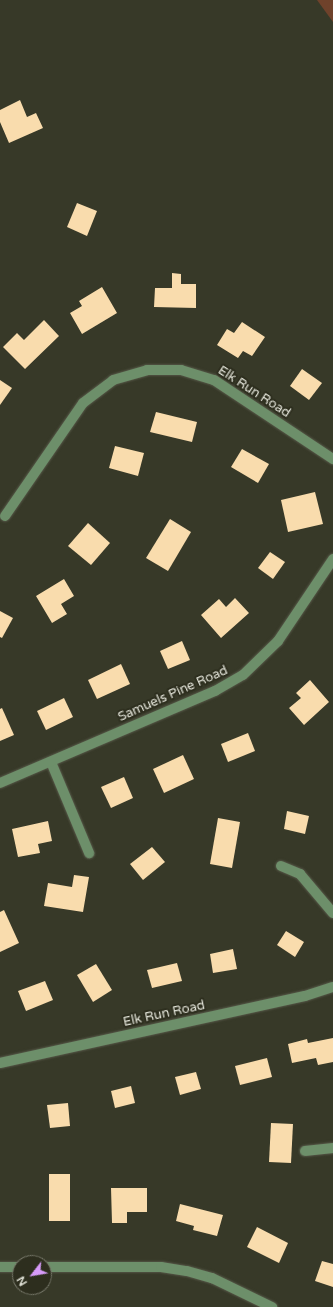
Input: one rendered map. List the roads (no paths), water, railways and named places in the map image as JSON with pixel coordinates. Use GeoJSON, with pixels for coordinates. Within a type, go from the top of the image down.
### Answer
{"type":"FeatureCollection","features":[{"type":"Feature","properties":{"kind":"street","name":"Elk Run Road"},"geometry":{"type":"LineString","coordinates":[[5,516],[83,403],[113,380],[147,370],[181,370],[214,380],[333,459]]}},
{"type":"Feature","properties":{"kind":"street","name":"Samuels Pine Road"},"geometry":{"type":"LineString","coordinates":[[0,783],[215,692],[243,675],[278,641],[333,559]]}},
{"type":"Feature","properties":{"kind":"street"},"geometry":{"type":"LineString","coordinates":[[51,762],[89,853]]}},
{"type":"Feature","properties":{"kind":"street"},"geometry":{"type":"LineString","coordinates":[[281,866],[300,874],[333,913]]}},
{"type":"Feature","properties":{"kind":"street","name":"Elk Run Road"},"geometry":{"type":"LineString","coordinates":[[0,1063],[305,996],[333,987]]}},
{"type":"Feature","properties":{"kind":"street"},"geometry":{"type":"LineString","coordinates":[[304,1151],[333,1148]]}},
{"type":"Feature","properties":{"kind":"street"},"geometry":{"type":"LineString","coordinates":[[0,1267],[12,1267]]}},
{"type":"Feature","properties":{"kind":"street"},"geometry":{"type":"LineString","coordinates":[[52,1267],[161,1267],[187,1271],[212,1278],[272,1307]]}}]}
